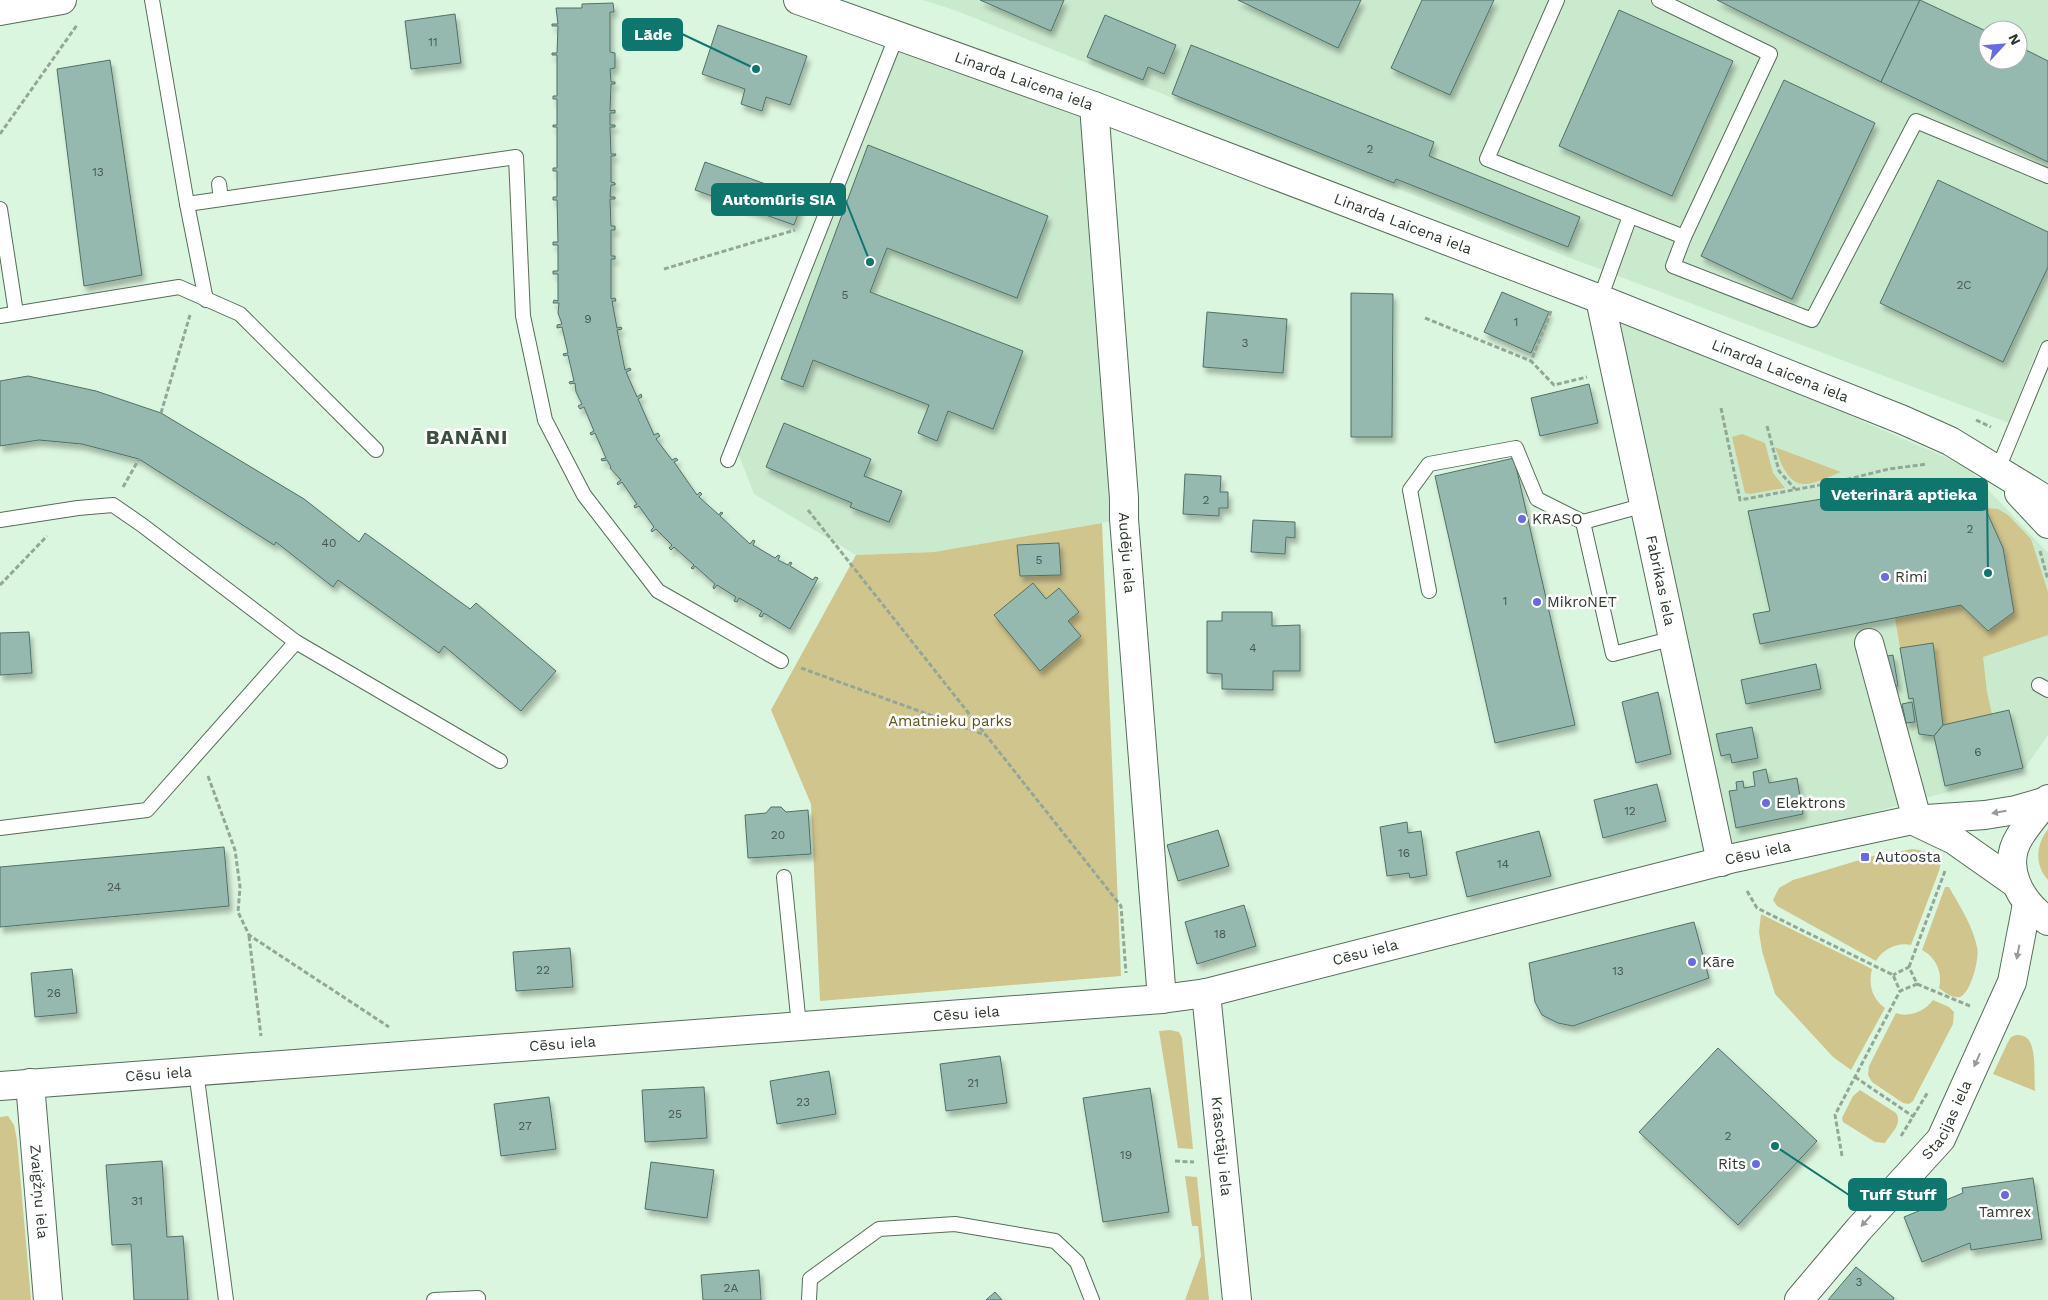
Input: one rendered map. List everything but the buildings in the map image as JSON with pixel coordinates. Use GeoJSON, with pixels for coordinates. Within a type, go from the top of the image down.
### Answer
{"type":"FeatureCollection","features":[{"type":"Feature","properties":{"kind":"street"},"geometry":{"type":"LineString","coordinates":[[0,11],[62,0]]}},
{"type":"Feature","properties":{"kind":"street","name":"Linarda Laicena iela"},"geometry":{"type":"LineString","coordinates":[[798,0],[1094,106],[1600,299],[1903,420],[1950,441],[2048,501]]}},
{"type":"Feature","properties":{"kind":"street","name":"Audēju iela"},"geometry":{"type":"LineString","coordinates":[[1094,106],[1162,999]]}},
{"type":"Feature","properties":{"kind":"street","name":"Fabrikas iela"},"geometry":{"type":"LineString","coordinates":[[1600,299],[1721,862]]}},
{"type":"Feature","properties":{"kind":"street","name":"Linarda Laicena iela"},"geometry":{"type":"LineString","coordinates":[[1998,469],[2043,536]]}},
{"type":"Feature","properties":{"kind":"street"},"geometry":{"type":"LineString","coordinates":[[1869,643],[1913,814],[1954,840],[2021,894],[2048,921]]}},
{"type":"Feature","properties":{"kind":"street","name":"Cēsu iela"},"geometry":{"type":"LineString","coordinates":[[0,1086],[1162,999],[1206,993],[1913,814],[1985,815],[2016,810],[2047,800]]}},
{"type":"Feature","properties":{"kind":"street","name":"Cēsu iela"},"geometry":{"type":"LineString","coordinates":[[2021,894],[2012,860],[2019,837],[2047,800]]}},
{"type":"Feature","properties":{"kind":"street","name":"Stacijas iela"},"geometry":{"type":"LineString","coordinates":[[1799,1300],[1859,1229],[1941,1139],[2012,982],[2021,894]]}},
{"type":"Feature","properties":{"kind":"street","name":"Krāsotāju iela"},"geometry":{"type":"LineString","coordinates":[[1206,993],[1237,1300]]}},
{"type":"Feature","properties":{"kind":"street","name":"Zvaigžņu iela"},"geometry":{"type":"LineString","coordinates":[[30,1083],[48,1300]]}},
{"type":"Feature","properties":{"kind":"lane"},"geometry":{"type":"LineString","coordinates":[[152,0],[201,297]]}},
{"type":"Feature","properties":{"kind":"lane"},"geometry":{"type":"LineString","coordinates":[[1557,0],[1487,158],[1684,237]]}},
{"type":"Feature","properties":{"kind":"lane"},"geometry":{"type":"LineString","coordinates":[[1659,0],[1770,54],[1684,237],[1673,266],[1812,320],[1916,121],[2048,176]]}},
{"type":"Feature","properties":{"kind":"lane"},"geometry":{"type":"LineString","coordinates":[[728,460],[897,35]]}},
{"type":"Feature","properties":{"kind":"lane"},"geometry":{"type":"LineString","coordinates":[[187,204],[516,157],[523,316],[545,420],[584,494],[658,591],[782,661]]}},
{"type":"Feature","properties":{"kind":"lane"},"geometry":{"type":"LineString","coordinates":[[219,184],[221,199]]}},
{"type":"Feature","properties":{"kind":"lane"},"geometry":{"type":"LineString","coordinates":[[0,209],[16,313]]}},
{"type":"Feature","properties":{"kind":"lane"},"geometry":{"type":"LineString","coordinates":[[1600,299],[1630,216]]}},
{"type":"Feature","properties":{"kind":"lane"},"geometry":{"type":"LineString","coordinates":[[0,316],[179,287],[240,314],[376,450]]}},
{"type":"Feature","properties":{"kind":"lane"},"geometry":{"type":"LineString","coordinates":[[1998,469],[2048,348]]}},
{"type":"Feature","properties":{"kind":"lane"},"geometry":{"type":"LineString","coordinates":[[1429,590],[1410,490],[1429,464],[1516,448],[1537,499],[1583,522],[1645,505]]}},
{"type":"Feature","properties":{"kind":"lane"},"geometry":{"type":"LineString","coordinates":[[0,520],[78,508],[113,505],[296,642],[500,761]]}},
{"type":"Feature","properties":{"kind":"lane"},"geometry":{"type":"LineString","coordinates":[[1583,522],[1613,654],[1674,638]]}},
{"type":"Feature","properties":{"kind":"lane"},"geometry":{"type":"LineString","coordinates":[[0,828],[147,810],[296,642]]}},
{"type":"Feature","properties":{"kind":"lane"},"geometry":{"type":"LineString","coordinates":[[784,877],[799,1026]]}},
{"type":"Feature","properties":{"kind":"lane"},"geometry":{"type":"LineString","coordinates":[[196,1071],[226,1300]]}},
{"type":"Feature","properties":{"kind":"lane"},"geometry":{"type":"LineString","coordinates":[[809,1300],[810,1279],[879,1229],[955,1224],[1055,1241],[1077,1262],[1092,1300]]}},
{"type":"Feature","properties":{"kind":"lane"},"geometry":{"type":"LineString","coordinates":[[434,1300],[478,1298],[478,1300]]}},
{"type":"Feature","properties":{"kind":"path"},"geometry":{"type":"LineString","coordinates":[[0,134],[79,23]]}},
{"type":"Feature","properties":{"kind":"path"},"geometry":{"type":"LineString","coordinates":[[664,269],[823,222]]}},
{"type":"Feature","properties":{"kind":"path"},"geometry":{"type":"LineString","coordinates":[[161,413],[201,297]]}},
{"type":"Feature","properties":{"kind":"path"},"geometry":{"type":"LineString","coordinates":[[1531,361],[1552,308]]}},
{"type":"Feature","properties":{"kind":"path"},"geometry":{"type":"LineString","coordinates":[[1425,318],[1531,361],[1554,385],[1591,377]]}},
{"type":"Feature","properties":{"kind":"path"},"geometry":{"type":"LineString","coordinates":[[1721,408],[1740,500],[1796,490],[1889,469],[1928,464]]}},
{"type":"Feature","properties":{"kind":"path"},"geometry":{"type":"LineString","coordinates":[[1767,426],[1779,471],[1796,490]]}},
{"type":"Feature","properties":{"kind":"path"},"geometry":{"type":"LineString","coordinates":[[113,505],[138,460]]}},
{"type":"Feature","properties":{"kind":"path"},"geometry":{"type":"LineString","coordinates":[[808,510],[1121,906],[1126,982]]}},
{"type":"Feature","properties":{"kind":"path"},"geometry":{"type":"LineString","coordinates":[[0,584],[49,534]]}},
{"type":"Feature","properties":{"kind":"path"},"geometry":{"type":"LineString","coordinates":[[2043,536],[2048,580]]}},
{"type":"Feature","properties":{"kind":"path"},"geometry":{"type":"LineString","coordinates":[[782,661],[987,736]]}},
{"type":"Feature","properties":{"kind":"path"},"geometry":{"type":"LineString","coordinates":[[200,749],[211,788],[235,850],[240,887],[238,912],[249,935],[264,1066]]}},
{"type":"Feature","properties":{"kind":"path"},"geometry":{"type":"LineString","coordinates":[[1894,975],[1909,967],[1948,863]]}},
{"type":"Feature","properties":{"kind":"path"},"geometry":{"type":"LineString","coordinates":[[1747,891],[1757,908],[1894,975],[1900,991]]}},
{"type":"Feature","properties":{"kind":"path"},"geometry":{"type":"LineString","coordinates":[[249,935],[430,1054]]}},
{"type":"Feature","properties":{"kind":"path"},"geometry":{"type":"LineString","coordinates":[[1909,967],[1917,984],[1974,1008]]}},
{"type":"Feature","properties":{"kind":"path"},"geometry":{"type":"LineString","coordinates":[[1842,1156],[1835,1115],[1900,991],[1917,984]]}},
{"type":"Feature","properties":{"kind":"path"},"geometry":{"type":"LineString","coordinates":[[1855,1077],[1914,1117]]}},
{"type":"Feature","properties":{"kind":"path"},"geometry":{"type":"LineString","coordinates":[[1175,1161],[1199,1163]]}},
{"type":"Feature","properties":{"kind":"shaded area"},"geometry":{"type":"Polygon","coordinates":[[[923,0],[2048,0],[2048,345],[2040,343],[2009,423],[1565,256],[957,11],[923,0]]]}},
{"type":"Feature","properties":{"kind":"shaded area"},"geometry":{"type":"Polygon","coordinates":[[[897,35],[1094,106],[1124,519],[934,552],[856,555],[754,494],[735,445],[897,35]]]}},
{"type":"Feature","properties":{"kind":"shaded area"},"geometry":{"type":"Polygon","coordinates":[[[1613,313],[1966,466],[2048,553],[2048,735],[2022,772],[1714,855],[1613,313]]]}},
{"type":"Feature","properties":{"kind":"green space"},"geometry":{"type":"Polygon","coordinates":[[[1742,434],[1765,443],[1773,473],[1785,488],[1750,494],[1745,493],[1732,437],[1742,434]]]}},
{"type":"Feature","properties":{"kind":"green space"},"geometry":{"type":"Polygon","coordinates":[[[1775,447],[1841,472],[1815,482],[1800,484],[1789,477],[1775,447]]]}},
{"type":"Feature","properties":{"kind":"green space"},"geometry":{"type":"Polygon","coordinates":[[[1985,508],[1998,509],[2008,515],[2031,539],[2048,592],[2048,635],[1983,657],[1987,692],[1992,714],[1943,725],[1933,643],[1900,648],[1895,618],[1961,605],[1988,631],[2014,612],[2003,548],[1985,508]]]}},
{"type":"Feature","properties":{"kind":"green space","name":"Amatnieku parks"},"geometry":{"type":"Polygon","coordinates":[[[1102,523],[1121,976],[820,1001],[811,804],[771,710],[856,555],[934,552],[1102,523]]]}},
{"type":"Feature","properties":{"kind":"green space"},"geometry":{"type":"Polygon","coordinates":[[[2048,829],[2048,880],[2040,868],[2038,854],[2041,841],[2048,829]]]}},
{"type":"Feature","properties":{"kind":"green space"},"geometry":{"type":"Polygon","coordinates":[[[1913,849],[1925,851],[1935,856],[1941,863],[1939,871],[1911,945],[1891,947],[1876,961],[1777,906],[1773,900],[1779,888],[1793,880],[1873,856],[1913,849]]]}},
{"type":"Feature","properties":{"kind":"green space"},"geometry":{"type":"Polygon","coordinates":[[[1945,887],[1949,887],[1965,916],[1975,939],[1978,952],[1971,982],[1968,989],[1960,997],[1949,995],[1939,988],[1940,977],[1935,961],[1922,950],[1945,887]]]}},
{"type":"Feature","properties":{"kind":"green space"},"geometry":{"type":"Polygon","coordinates":[[[1761,914],[1872,969],[1872,991],[1885,1008],[1851,1070],[1833,1057],[1775,994],[1762,951],[1759,932],[1761,914]]]}},
{"type":"Feature","properties":{"kind":"green space"},"geometry":{"type":"Polygon","coordinates":[[[1933,1000],[1949,1007],[1954,1012],[1953,1024],[1913,1101],[1909,1104],[1903,1103],[1872,1082],[1868,1075],[1869,1066],[1896,1013],[1911,1014],[1926,1007],[1933,1000]]]}},
{"type":"Feature","properties":{"kind":"green space"},"geometry":{"type":"Polygon","coordinates":[[[1170,1030],[1179,1032],[1182,1038],[1193,1149],[1178,1148],[1159,1031],[1170,1030]]]}},
{"type":"Feature","properties":{"kind":"green space"},"geometry":{"type":"Polygon","coordinates":[[[2016,1035],[2026,1037],[2032,1047],[2035,1091],[1993,1074],[2008,1042],[2011,1037],[2016,1035]]]}},
{"type":"Feature","properties":{"kind":"green space"},"geometry":{"type":"Polygon","coordinates":[[[1860,1090],[1896,1113],[1898,1117],[1897,1125],[1885,1143],[1875,1142],[1843,1122],[1842,1118],[1853,1096],[1860,1090]]]}},
{"type":"Feature","properties":{"kind":"green space"},"geometry":{"type":"Polygon","coordinates":[[[8,1116],[14,1125],[17,1140],[31,1300],[0,1300],[0,1117],[8,1116]]]}},
{"type":"Feature","properties":{"kind":"green space"},"geometry":{"type":"Polygon","coordinates":[[[1185,1176],[1197,1177],[1209,1300],[1185,1300],[1201,1256],[1198,1226],[1192,1226],[1185,1176]]]}},
{"type":"Feature","properties":{"kind":"place","name":"Lāde"},"geometry":{"type":"Point","coordinates":[756,69]}},
{"type":"Feature","properties":{"kind":"place","name":"Automūris SIA"},"geometry":{"type":"Point","coordinates":[870,262]}},
{"type":"Feature","properties":{"kind":"place","name":"KRASO"},"geometry":{"type":"Point","coordinates":[1522,519]}},
{"type":"Feature","properties":{"kind":"place","name":"Veterinārā aptieka"},"geometry":{"type":"Point","coordinates":[1988,573]}},
{"type":"Feature","properties":{"kind":"place","name":"Rimi"},"geometry":{"type":"Point","coordinates":[1885,577]}},
{"type":"Feature","properties":{"kind":"place","name":"MikroNET"},"geometry":{"type":"Point","coordinates":[1537,602]}},
{"type":"Feature","properties":{"kind":"place","name":"Elektrons"},"geometry":{"type":"Point","coordinates":[1766,803]}},
{"type":"Feature","properties":{"kind":"place","name":"Autoosta"},"geometry":{"type":"Point","coordinates":[1865,857]}},
{"type":"Feature","properties":{"kind":"place","name":"Kāre"},"geometry":{"type":"Point","coordinates":[1692,962]}},
{"type":"Feature","properties":{"kind":"place","name":"Tuff Stuff"},"geometry":{"type":"Point","coordinates":[1775,1146]}},
{"type":"Feature","properties":{"kind":"place","name":"Rits"},"geometry":{"type":"Point","coordinates":[1756,1164]}},
{"type":"Feature","properties":{"kind":"place","name":"Tamrex"},"geometry":{"type":"Point","coordinates":[2005,1195]}},
{"type":"Feature","properties":{"kind":"district","name":"BANĀNI"},"geometry":{"type":"Point","coordinates":[467,437]}}]}
